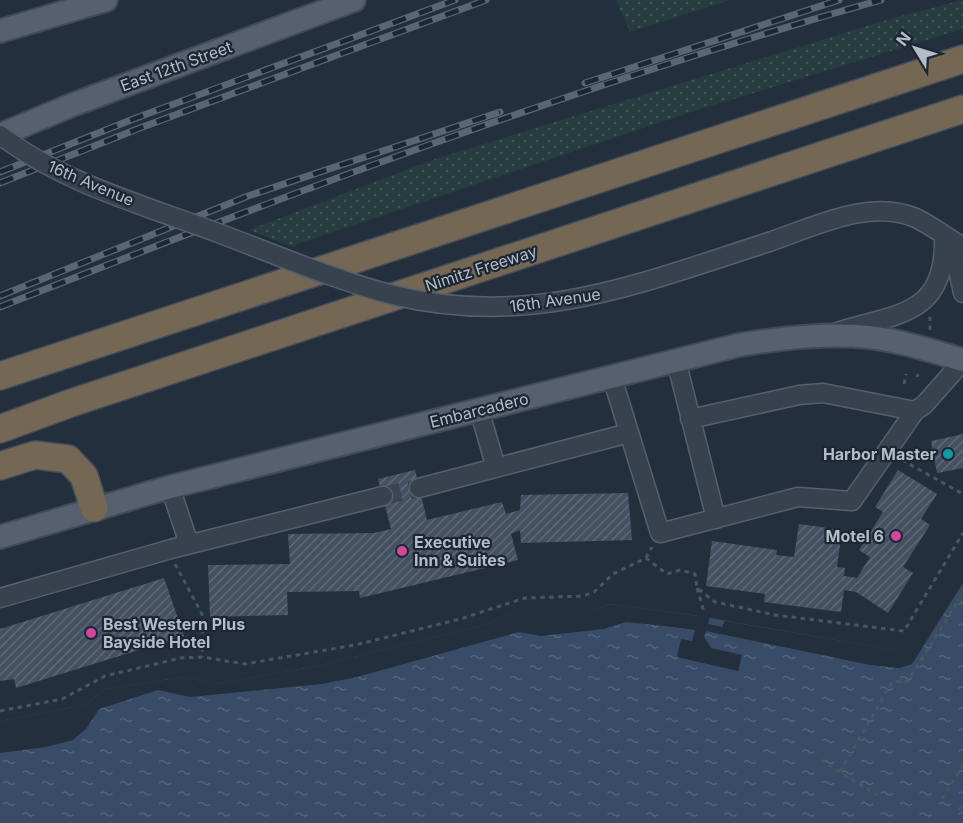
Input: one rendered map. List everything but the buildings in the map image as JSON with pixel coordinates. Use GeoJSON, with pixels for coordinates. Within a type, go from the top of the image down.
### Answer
{"type":"FeatureCollection","features":[{"type":"Feature","properties":{"kind":"highway"},"geometry":{"type":"LineString","coordinates":[[0,376],[963,59]]}},
{"type":"Feature","properties":{"kind":"highway","name":"Nimitz Freeway"},"geometry":{"type":"LineString","coordinates":[[0,429],[94,395],[963,109]]}},
{"type":"Feature","properties":{"kind":"highway"},"geometry":{"type":"LineString","coordinates":[[0,466],[35,455],[68,459],[84,477],[94,507]]}},
{"type":"Feature","properties":{"kind":"main road"},"geometry":{"type":"LineString","coordinates":[[0,31],[106,0]]}},
{"type":"Feature","properties":{"kind":"main road","name":"East 12th Street"},"geometry":{"type":"LineString","coordinates":[[0,135],[72,105],[354,0]]}},
{"type":"Feature","properties":{"kind":"main road","name":"Embarcadero"},"geometry":{"type":"LineString","coordinates":[[0,537],[94,507],[739,345],[781,338],[869,337],[963,360]]}},
{"type":"Feature","properties":{"kind":"street","name":"16th Avenue"},"geometry":{"type":"LineString","coordinates":[[0,135],[34,158],[87,185],[364,286],[425,302],[500,308],[573,300],[623,288],[857,214],[877,211],[914,218],[963,247]]}},
{"type":"Feature","properties":{"kind":"street"},"geometry":{"type":"LineString","coordinates":[[944,237],[957,265],[963,292]]}},
{"type":"Feature","properties":{"kind":"street"},"geometry":{"type":"LineString","coordinates":[[826,336],[909,310],[930,297],[940,280],[945,257],[944,237]]}},
{"type":"Feature","properties":{"kind":"street"},"geometry":{"type":"LineString","coordinates":[[676,360],[716,519]]}},
{"type":"Feature","properties":{"kind":"street"},"geometry":{"type":"LineString","coordinates":[[612,377],[660,533],[798,497],[852,501],[915,411],[924,405],[963,360]]}},
{"type":"Feature","properties":{"kind":"street"},"geometry":{"type":"LineString","coordinates":[[690,419],[799,395],[824,393],[915,411]]}},
{"type":"Feature","properties":{"kind":"street"},"geometry":{"type":"LineString","coordinates":[[479,410],[496,468]]}},
{"type":"Feature","properties":{"kind":"street"},"geometry":{"type":"LineString","coordinates":[[419,488],[629,433]]}},
{"type":"Feature","properties":{"kind":"street"},"geometry":{"type":"LineString","coordinates":[[171,487],[189,544]]}},
{"type":"Feature","properties":{"kind":"street"},"geometry":{"type":"LineString","coordinates":[[0,598],[189,544],[383,496]]}},
{"type":"Feature","properties":{"kind":"path"},"geometry":{"type":"LineString","coordinates":[[930,314],[930,330]]}},
{"type":"Feature","properties":{"kind":"path"},"geometry":{"type":"LineString","coordinates":[[904,384],[906,374]]}},
{"type":"Feature","properties":{"kind":"path"},"geometry":{"type":"LineString","coordinates":[[902,460],[963,494]]}},
{"type":"Feature","properties":{"kind":"path"},"geometry":{"type":"LineString","coordinates":[[697,588],[715,602],[775,615],[904,631],[963,533]]}},
{"type":"Feature","properties":{"kind":"path"},"geometry":{"type":"LineString","coordinates":[[171,549],[177,571],[193,593],[203,616],[202,657]]}},
{"type":"Feature","properties":{"kind":"path"},"geometry":{"type":"LineString","coordinates":[[0,711],[62,699],[105,676],[181,658],[202,657],[245,664],[355,645],[460,619],[516,600],[583,596],[594,592],[613,574],[646,558],[667,574],[680,570],[695,574],[704,612]]}},
{"type":"Feature","properties":{"kind":"path"},"geometry":{"type":"LineString","coordinates":[[840,772],[892,682],[908,681],[956,604],[963,600]]}},
{"type":"Feature","properties":{"kind":"path"},"geometry":{"type":"LineString","coordinates":[[821,760],[877,795]]}},
{"type":"Feature","properties":{"kind":"path"},"geometry":{"type":"LineString","coordinates":[[942,799],[963,765]]}},
{"type":"Feature","properties":{"kind":"path"},"geometry":{"type":"LineString","coordinates":[[959,810],[963,804]]}},
{"type":"Feature","properties":{"kind":"green space"},"geometry":{"type":"Polygon","coordinates":[[[616,0],[730,0],[630,32],[616,0]]]}},
{"type":"Feature","properties":{"kind":"green space"},"geometry":{"type":"Polygon","coordinates":[[[963,0],[963,29],[691,112],[291,246],[249,230],[435,159],[890,19],[963,0]]]}},
{"type":"Feature","properties":{"kind":"water"},"geometry":{"type":"Polygon","coordinates":[[[963,567],[963,823],[0,823],[0,721],[84,705],[106,689],[183,677],[215,684],[317,666],[488,624],[515,612],[587,612],[611,604],[699,616],[910,653],[963,567]]]}},
{"type":"Feature","properties":{"kind":"pier"},"geometry":{"type":"Polygon","coordinates":[[[963,564],[963,583],[912,664],[899,668],[870,665],[706,631],[704,637],[711,648],[742,655],[738,671],[677,657],[681,639],[692,641],[695,630],[626,622],[604,629],[541,636],[519,632],[357,677],[322,684],[190,697],[158,690],[99,709],[86,729],[73,740],[46,747],[0,753],[0,721],[84,705],[106,689],[183,677],[215,684],[317,666],[488,624],[515,612],[587,612],[611,604],[698,616],[699,613],[710,615],[708,624],[722,627],[725,621],[905,652],[909,650],[963,564]]]}},
{"type":"Feature","properties":{"kind":"tunnel"},"geometry":{"type":"LineString","coordinates":[[383,496],[419,488]]}},
{"type":"Feature","properties":{"kind":"railway"},"geometry":{"type":"LineString","coordinates":[[0,172],[136,118],[455,0]]}},
{"type":"Feature","properties":{"kind":"railway"},"geometry":{"type":"LineString","coordinates":[[0,183],[140,128],[486,0]]}},
{"type":"Feature","properties":{"kind":"railway"},"geometry":{"type":"LineString","coordinates":[[585,83],[839,0]]}},
{"type":"Feature","properties":{"kind":"railway"},"geometry":{"type":"LineString","coordinates":[[0,307],[436,142],[657,67],[881,0]]}},
{"type":"Feature","properties":{"kind":"railway"},"geometry":{"type":"LineString","coordinates":[[0,296],[248,196],[500,112]]}},
{"type":"Feature","properties":{"kind":"place","name":"Harbor Master"},"geometry":{"type":"Point","coordinates":[948,454]}},
{"type":"Feature","properties":{"kind":"place","name":"Motel 6"},"geometry":{"type":"Point","coordinates":[896,536]}},
{"type":"Feature","properties":{"kind":"place","name":"Executive Inn & Suites"},"geometry":{"type":"Point","coordinates":[402,551]}},
{"type":"Feature","properties":{"kind":"place","name":"Best Western Plus Bayside Hotel"},"geometry":{"type":"Point","coordinates":[91,633]}}]}
